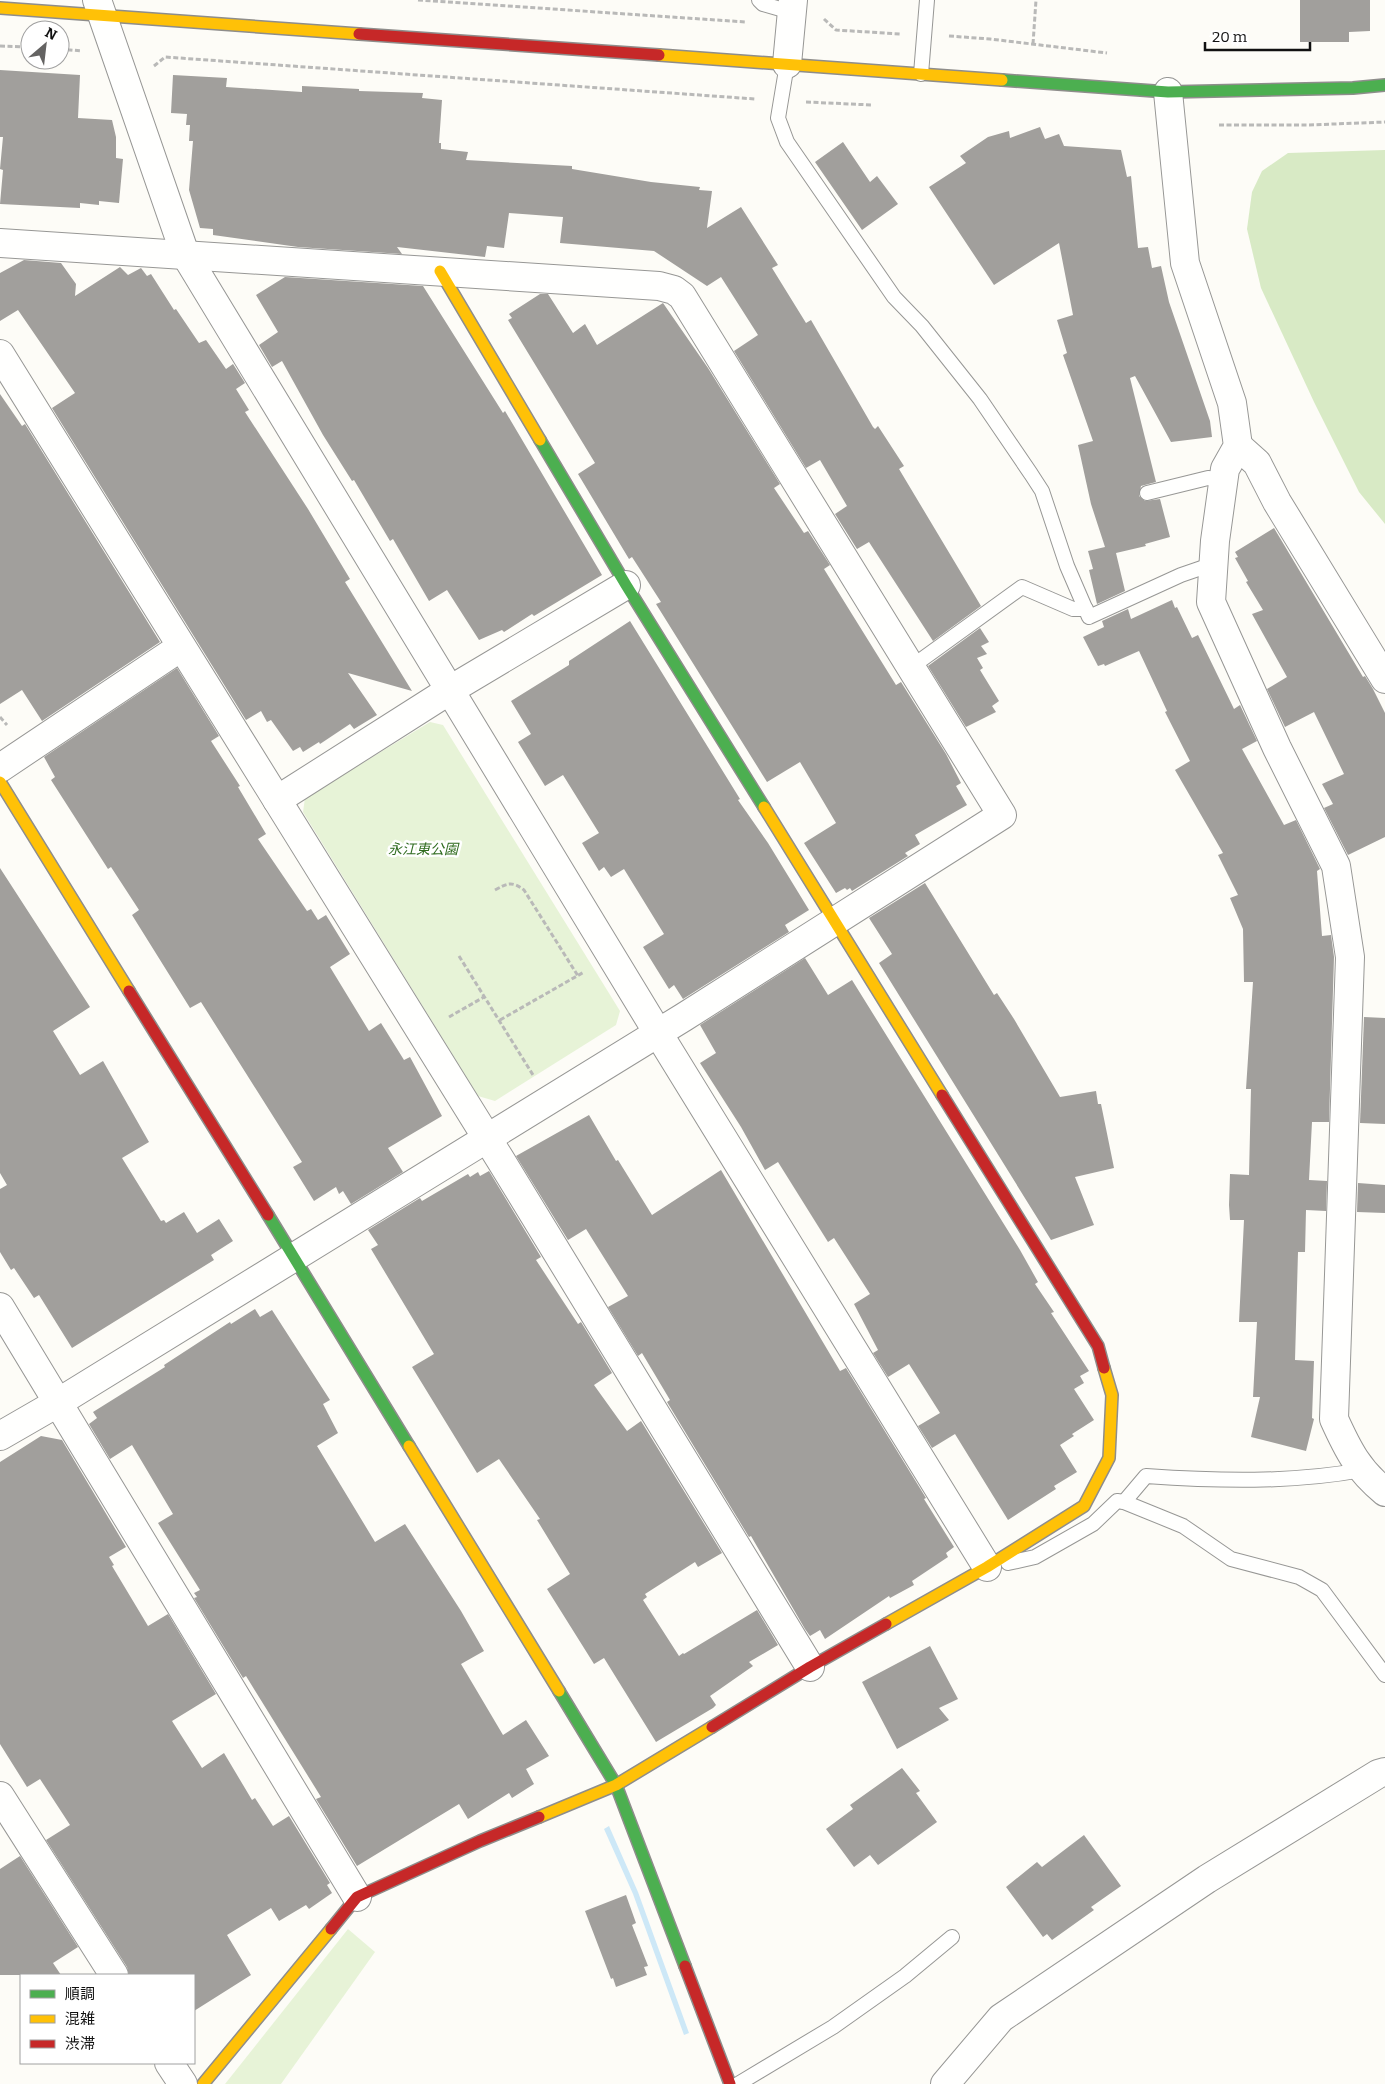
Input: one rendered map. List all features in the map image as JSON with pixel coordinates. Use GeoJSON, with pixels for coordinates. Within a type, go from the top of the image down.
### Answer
{"type":"FeatureCollection","features":[{"type":"Feature","properties":{"kind":"street"},"geometry":{"type":"LineString","coordinates":[[787,64],[792,6]]}},
{"type":"Feature","properties":{"kind":"street"},"geometry":{"type":"LineString","coordinates":[[99,7],[185,254],[658,1033],[987,1566]]}},
{"type":"Feature","properties":{"kind":"street"},"geometry":{"type":"LineString","coordinates":[[0,8],[99,7],[787,64],[1168,92],[1353,88],[1385,85]]}},
{"type":"Feature","properties":{"kind":"street"},"geometry":{"type":"LineString","coordinates":[[1168,92],[1185,263],[1232,403],[1238,446],[1226,469],[1224,479],[1211,602],[1277,748],[1336,866],[1350,957],[1334,1419],[1349,1453],[1370,1480],[1385,1492]]}},
{"type":"Feature","properties":{"kind":"street"},"geometry":{"type":"LineString","coordinates":[[0,243],[659,286],[674,290],[682,296],[1002,815],[658,1033],[59,1402],[0,1436]]}},
{"type":"Feature","properties":{"kind":"street"},"geometry":{"type":"LineString","coordinates":[[203,2084],[357,1897],[480,1841],[616,1785],[810,1667],[987,1566],[1084,1506],[1109,1458],[1112,1394],[1098,1346],[626,585],[440,271]]}},
{"type":"Feature","properties":{"kind":"street"},"geometry":{"type":"LineString","coordinates":[[0,354],[487,1138],[810,1667]]}},
{"type":"Feature","properties":{"kind":"street"},"geometry":{"type":"LineString","coordinates":[[1238,446],[1257,464],[1385,679]]}},
{"type":"Feature","properties":{"kind":"street"},"geometry":{"type":"LineString","coordinates":[[276,800],[450,690],[626,585]]}},
{"type":"Feature","properties":{"kind":"street"},"geometry":{"type":"LineString","coordinates":[[0,768],[181,646]]}},
{"type":"Feature","properties":{"kind":"street"},"geometry":{"type":"LineString","coordinates":[[0,782],[294,1257],[616,1785],[730,2084]]}},
{"type":"Feature","properties":{"kind":"street"},"geometry":{"type":"LineString","coordinates":[[0,1307],[357,1897]]}},
{"type":"Feature","properties":{"kind":"street"},"geometry":{"type":"LineString","coordinates":[[945,2084],[1001,2018],[1207,1879],[1378,1774],[1385,1772]]}},
{"type":"Feature","properties":{"kind":"street"},"geometry":{"type":"LineString","coordinates":[[0,1796],[113,1974]]}},
{"type":"Feature","properties":{"kind":"street"},"geometry":{"type":"LineString","coordinates":[[170,2064],[183,2084]]}},
{"type":"Feature","properties":{"kind":"lane"},"geometry":{"type":"LineString","coordinates":[[921,74],[927,0]]}},
{"type":"Feature","properties":{"kind":"lane"},"geometry":{"type":"LineString","coordinates":[[761,2],[792,6]]}},
{"type":"Feature","properties":{"kind":"lane"},"geometry":{"type":"LineString","coordinates":[[787,64],[778,118],[787,142],[894,297],[922,326],[980,398],[1042,491],[1067,566],[1089,618],[1181,575],[1214,564]]}},
{"type":"Feature","properties":{"kind":"lane"},"geometry":{"type":"LineString","coordinates":[[1147,493],[1208,478],[1224,479]]}},
{"type":"Feature","properties":{"kind":"lane"},"geometry":{"type":"LineString","coordinates":[[910,668],[1022,586],[1073,609],[1086,609]]}},
{"type":"Feature","properties":{"kind":"lane"},"geometry":{"type":"LineString","coordinates":[[1124,1502],[1146,1476],[1199,1479],[1276,1479],[1328,1476],[1362,1470]]}},
{"type":"Feature","properties":{"kind":"lane"},"geometry":{"type":"LineString","coordinates":[[987,1566],[1035,1558],[1094,1524],[1117,1501],[1124,1502],[1183,1526],[1231,1559],[1299,1577],[1310,1582],[1322,1590],[1385,1675]]}},
{"type":"Feature","properties":{"kind":"lane"},"geometry":{"type":"LineString","coordinates":[[738,2084],[833,2027],[905,1976],[952,1937]]}},
{"type":"Feature","properties":{"kind":"path"},"geometry":{"type":"LineString","coordinates":[[418,0],[742,22],[753,19],[759,13],[761,2]]}},
{"type":"Feature","properties":{"kind":"path"},"geometry":{"type":"LineString","coordinates":[[1033,44],[1036,0]]}},
{"type":"Feature","properties":{"kind":"path"},"geometry":{"type":"LineString","coordinates":[[822,16],[836,30],[990,39],[1116,54]]}},
{"type":"Feature","properties":{"kind":"path"},"geometry":{"type":"LineString","coordinates":[[0,46],[20,47]]}},
{"type":"Feature","properties":{"kind":"path"},"geometry":{"type":"LineString","coordinates":[[152,70],[155,64],[165,57],[879,106]]}},
{"type":"Feature","properties":{"kind":"path"},"geometry":{"type":"LineString","coordinates":[[1213,125],[1309,125],[1385,122]]}},
{"type":"Feature","properties":{"kind":"path"},"geometry":{"type":"LineString","coordinates":[[495,890],[508,882],[515,883],[524,890],[578,976]]}},
{"type":"Feature","properties":{"kind":"path"},"geometry":{"type":"LineString","coordinates":[[460,956],[537,1082]]}},
{"type":"Feature","properties":{"kind":"path"},"geometry":{"type":"LineString","coordinates":[[500,1020],[591,968]]}},
{"type":"Feature","properties":{"kind":"path"},"geometry":{"type":"LineString","coordinates":[[449,1018],[484,997]]}},
{"type":"Feature","properties":{"kind":"green space"},"geometry":{"type":"Polygon","coordinates":[[[1385,150],[1385,524],[1359,492],[1314,402],[1261,288],[1247,229],[1252,192],[1262,171],[1288,153],[1385,150]]]}},
{"type":"Feature","properties":{"kind":"green space","name":"永江東公園"},"geometry":{"type":"Polygon","coordinates":[[[430,722],[443,725],[620,1011],[616,1025],[495,1101],[478,1096],[303,812],[305,798],[430,722]]]}},
{"type":"Feature","properties":{"kind":"green space"},"geometry":{"type":"Polygon","coordinates":[[[348,1929],[375,1952],[281,2084],[225,2084],[348,1929]]]}},
{"type":"Feature","properties":{"kind":"water"},"geometry":{"type":"Polygon","coordinates":[[[609,1826],[638,1892],[689,2033],[684,2035],[633,1894],[604,1829],[609,1826]]]}},
{"type":"Feature","properties":{"kind":"building"},"geometry":{"type":"Polygon","coordinates":[[[1300,0],[1370,0],[1370,31],[1349,32],[1349,42],[1300,42],[1300,0]]]}},
{"type":"Feature","properties":{"kind":"building"},"geometry":{"type":"Polygon","coordinates":[[[0,70],[80,75],[78,118],[112,120],[116,137],[116,158],[123,159],[119,203],[99,201],[99,205],[80,203],[80,208],[0,204],[3,170],[0,169],[3,137],[0,137],[0,70]]]}},
{"type":"Feature","properties":{"kind":"building"},"geometry":{"type":"Polygon","coordinates":[[[173,75],[227,78],[226,87],[302,92],[302,86],[359,89],[359,91],[423,93],[422,98],[442,100],[439,143],[441,143],[441,149],[468,152],[466,160],[572,166],[572,169],[651,182],[700,187],[699,190],[712,191],[707,228],[741,207],[778,265],[772,268],[806,323],[811,320],[873,427],[875,429],[878,426],[904,466],[899,469],[981,606],[933,641],[869,542],[857,549],[835,514],[847,506],[820,460],[806,468],[734,351],[758,335],[721,277],[707,286],[654,251],[560,243],[563,217],[509,213],[504,248],[487,246],[485,257],[397,247],[402,254],[298,247],[213,235],[213,229],[200,228],[189,190],[193,141],[189,141],[190,125],[186,125],[187,114],[171,113],[173,75]]]}},
{"type":"Feature","properties":{"kind":"building"},"geometry":{"type":"Polygon","coordinates":[[[1040,127],[1045,139],[1059,134],[1064,146],[1121,150],[1127,177],[1131,176],[1138,248],[1148,247],[1152,268],[1161,266],[1169,302],[1210,421],[1212,437],[1171,442],[1135,376],[1130,378],[1156,482],[1141,486],[1139,496],[1145,501],[1160,499],[1170,537],[1145,544],[1146,546],[1116,553],[1125,591],[1097,604],[1089,570],[1093,569],[1088,551],[1105,547],[1091,504],[1078,445],[1093,441],[1063,355],[1067,353],[1057,320],[1073,315],[1059,243],[994,285],[929,187],[966,163],[960,156],[988,137],[1009,131],[1010,138],[1040,127]]]}},
{"type":"Feature","properties":{"kind":"building"},"geometry":{"type":"Polygon","coordinates":[[[843,142],[870,182],[877,176],[898,204],[862,230],[815,162],[843,142]]]}},
{"type":"Feature","properties":{"kind":"building"},"geometry":{"type":"Polygon","coordinates":[[[24,260],[61,263],[76,284],[75,296],[120,267],[128,275],[141,268],[147,276],[151,274],[174,310],[176,309],[199,343],[206,340],[226,369],[233,364],[245,383],[236,389],[249,410],[245,412],[308,509],[350,579],[345,582],[412,691],[348,673],[377,715],[354,729],[350,724],[320,744],[319,742],[303,752],[300,747],[293,751],[271,720],[267,722],[261,711],[246,720],[52,408],[75,393],[18,310],[0,321],[0,273],[24,260]]]}},
{"type":"Feature","properties":{"kind":"building"},"geometry":{"type":"Polygon","coordinates":[[[285,277],[423,286],[503,413],[505,411],[602,575],[504,632],[502,630],[479,640],[447,590],[429,601],[393,539],[390,541],[354,480],[352,481],[323,435],[282,361],[272,367],[259,345],[278,332],[256,295],[285,277]]]}},
{"type":"Feature","properties":{"kind":"building"},"geometry":{"type":"Polygon","coordinates":[[[540,294],[548,294],[573,333],[585,324],[597,345],[663,303],[708,368],[780,484],[774,488],[804,533],[808,531],[830,565],[824,569],[896,685],[901,682],[946,754],[961,783],[956,786],[967,805],[915,835],[920,844],[905,853],[908,856],[852,891],[850,888],[847,890],[845,888],[836,893],[804,843],[836,823],[800,762],[767,782],[656,604],[661,602],[632,557],[629,559],[578,474],[595,463],[508,320],[512,318],[509,314],[540,294]]]}},
{"type":"Feature","properties":{"kind":"building"},"geometry":{"type":"Polygon","coordinates":[[[0,394],[22,426],[25,424],[160,642],[42,721],[22,690],[0,704],[0,394]]]}},
{"type":"Feature","properties":{"kind":"building"},"geometry":{"type":"Polygon","coordinates":[[[1274,528],[1363,677],[1365,676],[1373,689],[1385,713],[1385,837],[1348,855],[1324,808],[1333,804],[1322,784],[1344,774],[1314,712],[1285,727],[1267,689],[1287,677],[1252,614],[1263,610],[1246,582],[1248,581],[1235,558],[1238,557],[1235,552],[1274,528]]]}},
{"type":"Feature","properties":{"kind":"building"},"geometry":{"type":"Polygon","coordinates":[[[1172,600],[1192,638],[1198,635],[1234,709],[1240,705],[1257,741],[1242,749],[1284,825],[1296,820],[1320,869],[1317,871],[1322,936],[1331,935],[1334,957],[1329,1122],[1312,1122],[1309,1180],[1327,1181],[1326,1211],[1306,1210],[1305,1252],[1298,1252],[1295,1360],[1314,1361],[1312,1418],[1314,1419],[1306,1451],[1251,1437],[1260,1397],[1253,1397],[1257,1322],[1239,1322],[1244,1220],[1230,1220],[1229,1205],[1230,1174],[1249,1175],[1251,1089],[1246,1089],[1253,982],[1244,982],[1243,929],[1230,898],[1238,895],[1218,855],[1223,853],[1175,770],[1190,761],[1165,712],[1167,711],[1139,651],[1105,666],[1104,664],[1098,666],[1083,637],[1104,627],[1102,621],[1128,609],[1131,619],[1172,600]]]}},
{"type":"Feature","properties":{"kind":"building"},"geometry":{"type":"Polygon","coordinates":[[[630,621],[740,799],[738,800],[768,843],[809,910],[785,925],[789,932],[683,999],[674,985],[669,989],[643,947],[664,934],[624,869],[611,877],[604,867],[599,871],[582,843],[599,833],[563,775],[545,786],[518,742],[531,734],[511,701],[569,665],[569,661],[630,621]]]}},
{"type":"Feature","properties":{"kind":"building"},"geometry":{"type":"Polygon","coordinates":[[[980,628],[989,642],[981,646],[987,654],[977,658],[983,668],[980,670],[999,701],[992,706],[996,712],[966,727],[928,666],[980,628]]]}},
{"type":"Feature","properties":{"kind":"building"},"geometry":{"type":"Polygon","coordinates":[[[177,668],[219,736],[211,741],[240,786],[238,787],[266,834],[258,839],[307,911],[311,909],[318,920],[326,915],[350,954],[330,967],[369,1031],[381,1023],[404,1060],[410,1057],[442,1116],[388,1148],[403,1172],[351,1204],[343,1191],[339,1194],[336,1187],[314,1201],[293,1167],[302,1162],[201,1002],[190,1008],[132,915],[139,910],[111,867],[108,869],[51,780],[55,777],[44,757],[177,668]]]}},
{"type":"Feature","properties":{"kind":"building"},"geometry":{"type":"Polygon","coordinates":[[[0,868],[90,1007],[53,1031],[80,1075],[103,1061],[149,1142],[122,1158],[161,1221],[164,1220],[166,1223],[184,1212],[197,1233],[219,1219],[233,1241],[211,1255],[214,1260],[72,1348],[39,1295],[34,1298],[14,1268],[11,1270],[0,1252],[0,1189],[7,1185],[0,1173],[0,868]]]}},
{"type":"Feature","properties":{"kind":"building"},"geometry":{"type":"Polygon","coordinates":[[[925,883],[994,995],[997,993],[1014,1019],[1060,1097],[1096,1091],[1098,1104],[1101,1104],[1114,1168],[1075,1177],[1094,1225],[1051,1240],[879,963],[892,954],[869,918],[925,883]]]}},
{"type":"Feature","properties":{"kind":"building"},"geometry":{"type":"Polygon","coordinates":[[[805,958],[828,995],[852,980],[1020,1250],[1038,1282],[1035,1284],[1054,1312],[1051,1313],[1089,1371],[1080,1376],[1084,1383],[1074,1389],[1094,1420],[1072,1434],[1074,1436],[1060,1445],[1077,1472],[1054,1486],[1056,1489],[1008,1520],[955,1434],[932,1448],[918,1426],[940,1413],[909,1364],[888,1377],[873,1353],[878,1350],[854,1304],[870,1294],[834,1238],[828,1242],[778,1162],[765,1170],[741,1127],[700,1063],[716,1053],[700,1025],[805,958]]]}},
{"type":"Feature","properties":{"kind":"building"},"geometry":{"type":"Polygon","coordinates":[[[1364,1017],[1385,1018],[1385,1124],[1360,1123],[1364,1017]]]}},
{"type":"Feature","properties":{"kind":"building"},"geometry":{"type":"Polygon","coordinates":[[[589,1115],[616,1161],[618,1160],[652,1215],[721,1170],[840,1371],[846,1368],[954,1547],[946,1553],[948,1557],[912,1581],[914,1585],[890,1598],[889,1596],[825,1639],[820,1630],[810,1636],[805,1629],[751,1536],[749,1537],[667,1402],[670,1400],[642,1353],[638,1356],[608,1307],[628,1296],[586,1229],[568,1240],[516,1156],[589,1115]]]}},
{"type":"Feature","properties":{"kind":"building"},"geometry":{"type":"Polygon","coordinates":[[[489,1171],[541,1257],[536,1260],[578,1324],[581,1322],[612,1373],[594,1385],[627,1431],[641,1421],[722,1553],[698,1567],[695,1562],[645,1594],[647,1597],[643,1600],[679,1656],[757,1610],[778,1645],[749,1662],[753,1666],[710,1696],[716,1705],[713,1708],[656,1742],[604,1658],[594,1664],[547,1589],[570,1574],[537,1520],[540,1519],[499,1459],[477,1473],[412,1367],[434,1354],[371,1249],[378,1245],[368,1230],[420,1198],[422,1201],[468,1174],[470,1177],[478,1172],[480,1176],[489,1171]]]}},
{"type":"Feature","properties":{"kind":"building"},"geometry":{"type":"Polygon","coordinates":[[[1358,1183],[1385,1185],[1385,1213],[1357,1212],[1358,1183]]]}},
{"type":"Feature","properties":{"kind":"building"},"geometry":{"type":"Polygon","coordinates":[[[255,1309],[260,1317],[272,1310],[330,1400],[323,1404],[338,1433],[317,1446],[375,1542],[405,1524],[461,1611],[484,1651],[461,1664],[503,1735],[526,1720],[549,1756],[526,1769],[534,1784],[512,1798],[509,1793],[468,1819],[459,1804],[357,1866],[316,1799],[321,1797],[246,1676],[243,1678],[194,1598],[197,1597],[194,1593],[200,1590],[158,1523],[173,1514],[132,1445],[110,1459],[89,1424],[97,1418],[93,1412],[165,1367],[164,1365],[230,1322],[231,1324],[255,1309]]]}},
{"type":"Feature","properties":{"kind":"building"},"geometry":{"type":"Polygon","coordinates":[[[41,1436],[62,1440],[126,1547],[109,1557],[114,1565],[112,1566],[148,1626],[168,1614],[216,1694],[172,1721],[202,1768],[224,1753],[252,1800],[255,1798],[273,1826],[289,1816],[330,1883],[327,1885],[332,1893],[309,1909],[306,1905],[279,1921],[271,1908],[227,1935],[251,1975],[195,2010],[195,1974],[129,1974],[127,1967],[46,1840],[70,1825],[40,1779],[27,1787],[0,1744],[0,1462],[41,1436]]]}},
{"type":"Feature","properties":{"kind":"building"},"geometry":{"type":"Polygon","coordinates":[[[930,1646],[958,1699],[939,1708],[949,1720],[897,1749],[862,1682],[930,1646]]]}},
{"type":"Feature","properties":{"kind":"building"},"geometry":{"type":"Polygon","coordinates":[[[902,1768],[920,1791],[916,1793],[937,1822],[878,1865],[870,1855],[854,1867],[826,1829],[853,1809],[850,1805],[902,1768]]]}},
{"type":"Feature","properties":{"kind":"building"},"geometry":{"type":"Polygon","coordinates":[[[1084,1835],[1121,1886],[1091,1907],[1094,1910],[1052,1940],[1047,1934],[1043,1937],[1006,1887],[1037,1862],[1042,1867],[1084,1835]]]}},
{"type":"Feature","properties":{"kind":"building"},"geometry":{"type":"Polygon","coordinates":[[[20,1856],[78,1947],[53,1963],[60,1974],[0,1975],[0,1869],[20,1856]]]}},
{"type":"Feature","properties":{"kind":"building"},"geometry":{"type":"Polygon","coordinates":[[[626,1895],[636,1923],[632,1925],[648,1966],[644,1967],[647,1975],[616,1987],[613,1978],[611,1979],[585,1911],[626,1895]]]}},
{"type":"Feature","properties":{"kind":"traffic: fast"},"geometry":{"type":"LineString","coordinates":[[1002,80],[1168,92],[1353,88],[1385,85]]}},
{"type":"Feature","properties":{"kind":"traffic: fast"},"geometry":{"type":"LineString","coordinates":[[540,440],[626,585],[764,807]]}},
{"type":"Feature","properties":{"kind":"traffic: fast"},"geometry":{"type":"LineString","coordinates":[[268,1215],[409,1446]]}},
{"type":"Feature","properties":{"kind":"traffic: fast"},"geometry":{"type":"LineString","coordinates":[[559,1691],[616,1785],[685,1966]]}},
{"type":"Feature","properties":{"kind":"traffic: slow"},"geometry":{"type":"LineString","coordinates":[[0,8],[359,34]]}},
{"type":"Feature","properties":{"kind":"traffic: slow"},"geometry":{"type":"LineString","coordinates":[[659,55],[1002,80]]}},
{"type":"Feature","properties":{"kind":"traffic: slow"},"geometry":{"type":"LineString","coordinates":[[440,271],[540,440]]}},
{"type":"Feature","properties":{"kind":"traffic: slow"},"geometry":{"type":"LineString","coordinates":[[0,782],[129,991]]}},
{"type":"Feature","properties":{"kind":"traffic: slow"},"geometry":{"type":"LineString","coordinates":[[764,807],[942,1095]]}},
{"type":"Feature","properties":{"kind":"traffic: slow"},"geometry":{"type":"LineString","coordinates":[[886,1624],[987,1567],[1084,1506],[1109,1458],[1112,1395],[1104,1368]]}},
{"type":"Feature","properties":{"kind":"traffic: slow"},"geometry":{"type":"LineString","coordinates":[[409,1446],[559,1691]]}},
{"type":"Feature","properties":{"kind":"traffic: slow"},"geometry":{"type":"LineString","coordinates":[[539,1817],[616,1785],[712,1727]]}},
{"type":"Feature","properties":{"kind":"traffic: slow"},"geometry":{"type":"LineString","coordinates":[[203,2084],[331,1929]]}},
{"type":"Feature","properties":{"kind":"traffic: jam"},"geometry":{"type":"LineString","coordinates":[[359,34],[659,55]]}},
{"type":"Feature","properties":{"kind":"traffic: jam"},"geometry":{"type":"LineString","coordinates":[[129,991],[268,1215]]}},
{"type":"Feature","properties":{"kind":"traffic: jam"},"geometry":{"type":"LineString","coordinates":[[942,1095],[1098,1346],[1104,1368]]}},
{"type":"Feature","properties":{"kind":"traffic: jam"},"geometry":{"type":"LineString","coordinates":[[712,1727],[810,1667],[886,1624]]}},
{"type":"Feature","properties":{"kind":"traffic: jam"},"geometry":{"type":"LineString","coordinates":[[331,1929],[357,1897],[480,1841],[539,1817]]}},
{"type":"Feature","properties":{"kind":"traffic: jam"},"geometry":{"type":"LineString","coordinates":[[685,1966],[730,2084]]}}]}
